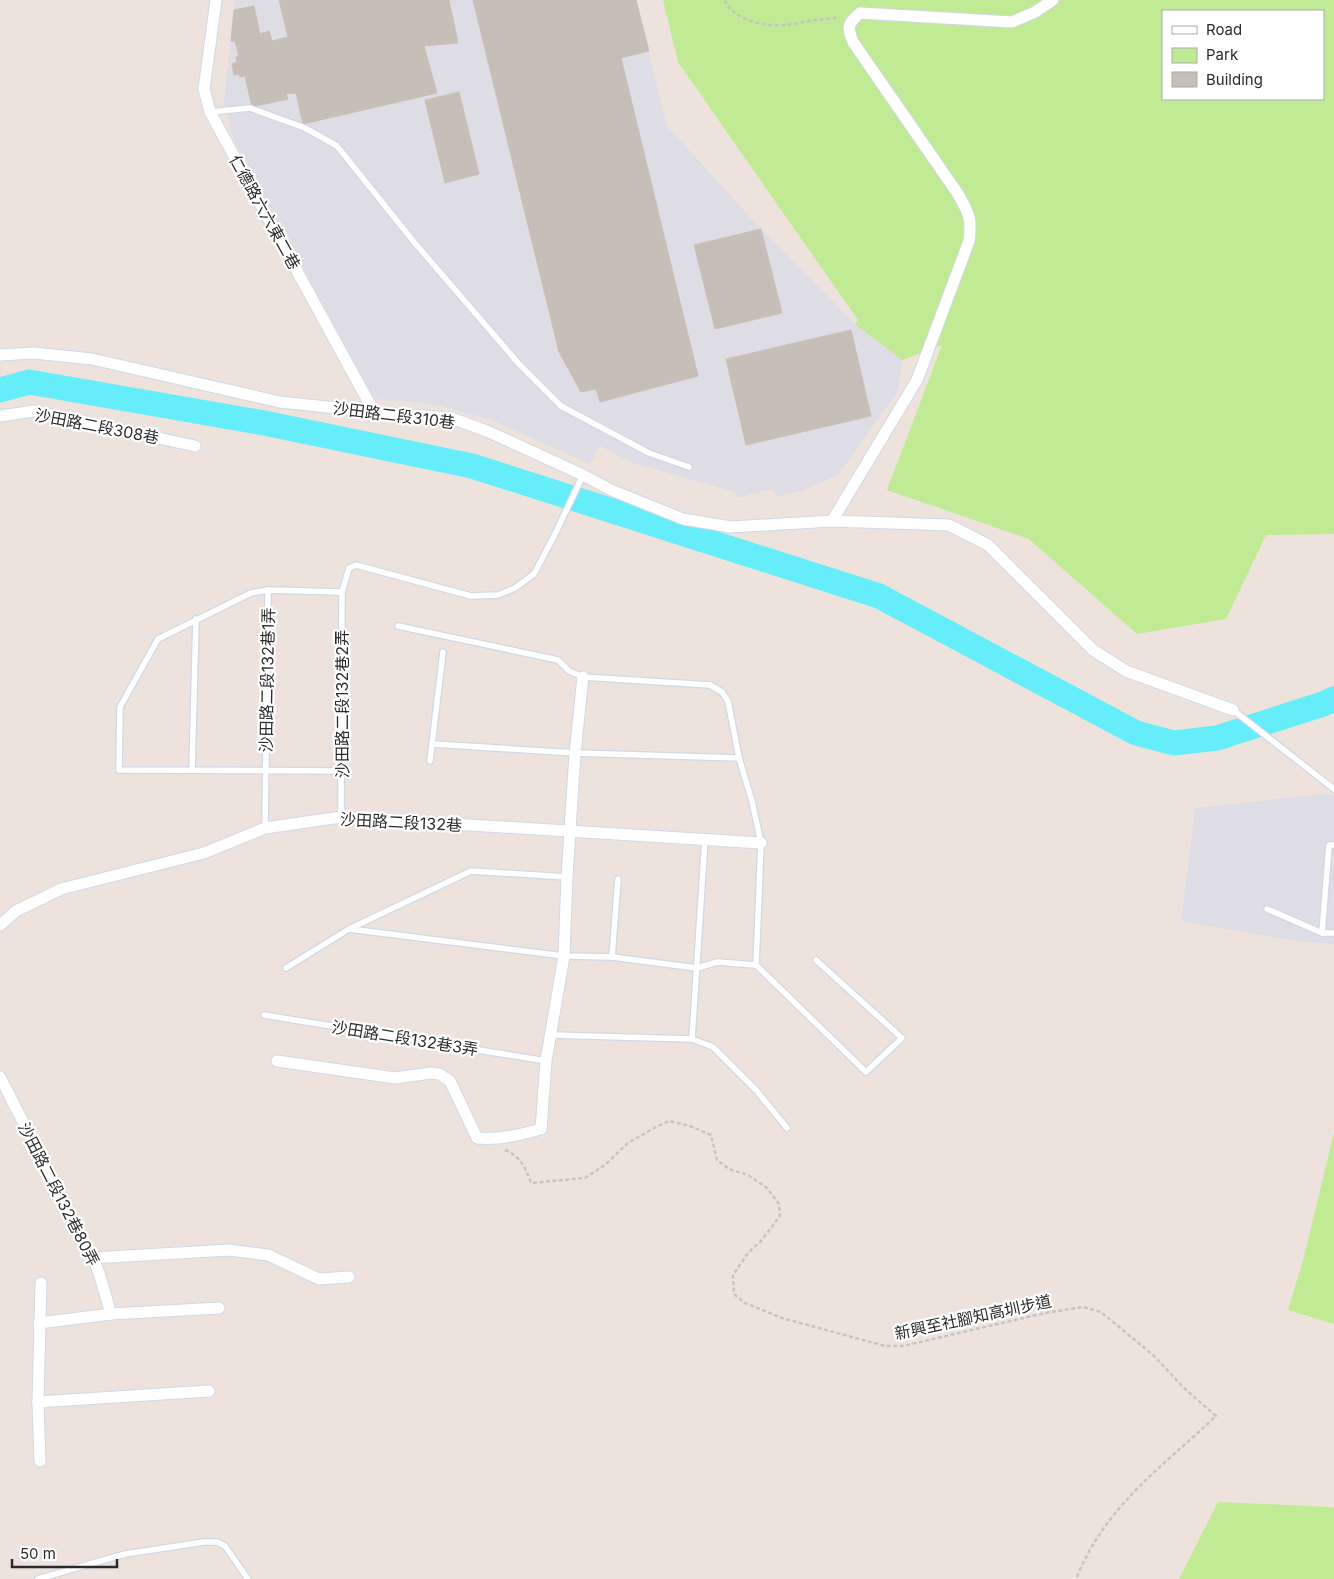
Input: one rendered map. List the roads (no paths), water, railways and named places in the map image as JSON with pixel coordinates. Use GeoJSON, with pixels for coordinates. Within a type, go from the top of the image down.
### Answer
{"type":"FeatureCollection","features":[{"type":"Feature","properties":{"kind":"street","name":"仁德路六六東二巷"},"geometry":{"type":"LineString","coordinates":[[216,0],[204,89],[210,112],[374,412]]}},
{"type":"Feature","properties":{"kind":"street"},"geometry":{"type":"LineString","coordinates":[[832,522],[917,380],[969,241],[971,225],[969,214],[958,194],[853,42],[848,30],[850,22],[860,13],[1012,22],[1035,12],[1053,0]]}},
{"type":"Feature","properties":{"kind":"street","name":"沙田路二段310巷"},"geometry":{"type":"LineString","coordinates":[[0,355],[34,353],[92,359],[280,402],[450,418],[487,431],[583,474],[611,490],[683,519],[731,527],[832,522],[949,524],[988,545],[1093,650],[1126,672],[1233,710]]}},
{"type":"Feature","properties":{"kind":"street","name":"沙田路二段308巷"},"geometry":{"type":"LineString","coordinates":[[0,416],[34,411],[195,446]]}},
{"type":"Feature","properties":{"kind":"street"},"geometry":{"type":"LineString","coordinates":[[277,1061],[395,1078],[431,1073],[439,1074],[450,1081],[477,1138],[513,1137],[541,1129],[546,1061],[564,956],[575,753],[584,677]]}},
{"type":"Feature","properties":{"kind":"street","name":"沙田路二段132巷"},"geometry":{"type":"LineString","coordinates":[[0,924],[16,911],[62,890],[204,853],[265,828],[341,817],[761,843]]}},
{"type":"Feature","properties":{"kind":"street","name":"沙田路二段132巷80弄"},"geometry":{"type":"LineString","coordinates":[[0,1077],[99,1273],[110,1314]]}},
{"type":"Feature","properties":{"kind":"street"},"geometry":{"type":"LineString","coordinates":[[92,1258],[229,1250],[268,1255],[319,1279],[349,1277]]}},
{"type":"Feature","properties":{"kind":"street"},"geometry":{"type":"LineString","coordinates":[[40,1461],[38,1402],[41,1283]]}},
{"type":"Feature","properties":{"kind":"street"},"geometry":{"type":"LineString","coordinates":[[39,1323],[110,1314],[219,1308]]}},
{"type":"Feature","properties":{"kind":"street"},"geometry":{"type":"LineString","coordinates":[[38,1402],[208,1391]]}},
{"type":"Feature","properties":{"kind":"lane"},"geometry":{"type":"LineString","coordinates":[[210,112],[250,108],[304,128],[337,146],[414,242],[519,364],[561,406],[649,453],[689,467]]}},
{"type":"Feature","properties":{"kind":"lane","name":"沙田路二段132巷2弄"},"geometry":{"type":"LineString","coordinates":[[341,817],[342,592],[349,568],[356,565],[471,596],[498,595],[515,588],[534,574],[577,490],[583,474]]}},
{"type":"Feature","properties":{"kind":"lane","name":"沙田路二段132巷1弄"},"geometry":{"type":"LineString","coordinates":[[265,828],[268,590]]}},
{"type":"Feature","properties":{"kind":"lane","name":"沙田路二段132巷1弄"},"geometry":{"type":"LineString","coordinates":[[342,592],[268,590],[250,593],[158,639],[120,707],[119,770],[342,772]]}},
{"type":"Feature","properties":{"kind":"lane"},"geometry":{"type":"LineString","coordinates":[[192,770],[196,619]]}},
{"type":"Feature","properties":{"kind":"lane"},"geometry":{"type":"LineString","coordinates":[[398,626],[558,660],[569,672],[584,677],[710,685],[722,692],[728,701],[739,758],[752,801],[761,843],[756,965]]}},
{"type":"Feature","properties":{"kind":"lane"},"geometry":{"type":"LineString","coordinates":[[430,761],[443,652]]}},
{"type":"Feature","properties":{"kind":"lane"},"geometry":{"type":"LineString","coordinates":[[1233,710],[1334,789]]}},
{"type":"Feature","properties":{"kind":"lane"},"geometry":{"type":"LineString","coordinates":[[433,744],[575,753],[739,758]]}},
{"type":"Feature","properties":{"kind":"lane"},"geometry":{"type":"LineString","coordinates":[[692,1039],[706,839]]}},
{"type":"Feature","properties":{"kind":"lane"},"geometry":{"type":"LineString","coordinates":[[1322,933],[1329,845],[1334,845]]}},
{"type":"Feature","properties":{"kind":"lane"},"geometry":{"type":"LineString","coordinates":[[286,968],[349,929],[471,870],[567,877]]}},
{"type":"Feature","properties":{"kind":"lane"},"geometry":{"type":"LineString","coordinates":[[612,957],[618,879]]}},
{"type":"Feature","properties":{"kind":"lane"},"geometry":{"type":"LineString","coordinates":[[1267,909],[1322,933],[1334,934]]}},
{"type":"Feature","properties":{"kind":"lane"},"geometry":{"type":"LineString","coordinates":[[349,929],[564,956],[612,957],[697,968],[717,962],[756,965],[866,1072],[902,1038],[816,960]]}},
{"type":"Feature","properties":{"kind":"lane","name":"沙田路二段132巷3弄"},"geometry":{"type":"LineString","coordinates":[[264,1015],[546,1061]]}},
{"type":"Feature","properties":{"kind":"lane"},"geometry":{"type":"LineString","coordinates":[[551,1034],[692,1039],[713,1047],[756,1090],[787,1128]]}},
{"type":"Feature","properties":{"kind":"lane"},"geometry":{"type":"LineString","coordinates":[[38,1579],[125,1554],[204,1542],[217,1542],[225,1546],[248,1579]]}},
{"type":"Feature","properties":{"kind":"waterway"},"geometry":{"type":"LineString","coordinates":[[0,390],[29,382],[264,423],[472,466],[879,596],[1136,733],[1174,743],[1217,738],[1334,699]]}}]}
